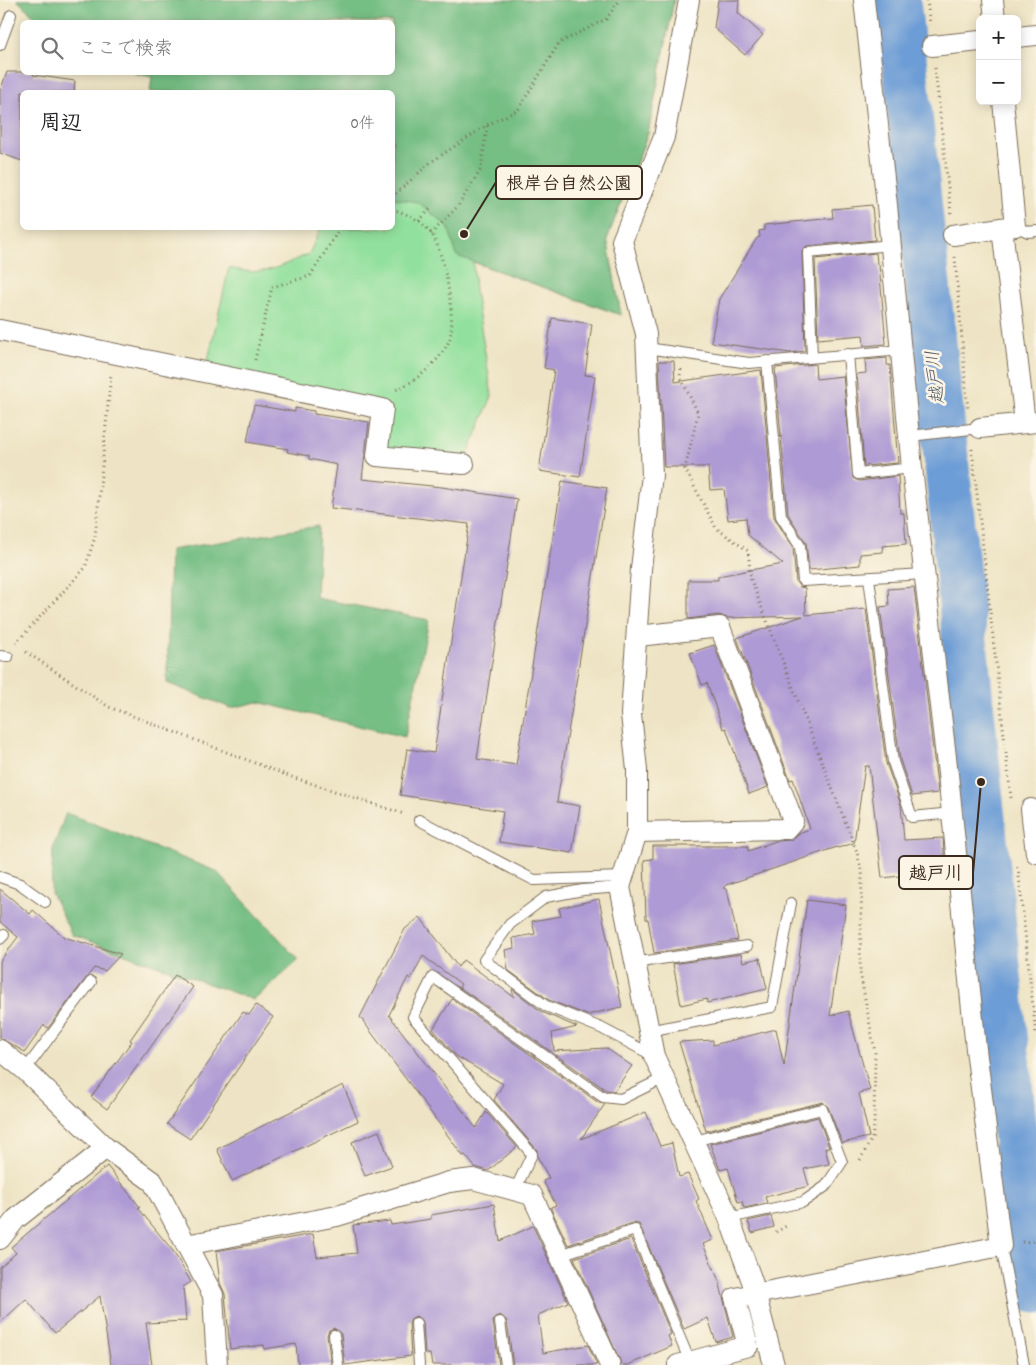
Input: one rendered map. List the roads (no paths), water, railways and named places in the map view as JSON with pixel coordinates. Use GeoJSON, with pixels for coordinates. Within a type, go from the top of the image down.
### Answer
{"type":"FeatureCollection","features":[{"type":"Feature","properties":{"kind":"street"},"geometry":{"type":"LineString","coordinates":[[689,0],[664,137],[622,241],[646,334],[652,475],[641,569],[638,636],[631,714],[637,770],[637,832],[621,882],[634,963],[654,1056],[729,1218],[755,1294],[774,1365]]}},
{"type":"Feature","properties":{"kind":"street"},"geometry":{"type":"LineString","coordinates":[[684,1363],[748,1346],[735,1298],[1001,1246],[976,1049],[952,813],[912,468],[914,435],[902,350],[864,0]]}},
{"type":"Feature","properties":{"kind":"street"},"geometry":{"type":"LineString","coordinates":[[992,0],[994,15]]}},
{"type":"Feature","properties":{"kind":"street"},"geometry":{"type":"LineString","coordinates":[[1021,37],[1036,35]]}},
{"type":"Feature","properties":{"kind":"street"},"geometry":{"type":"LineString","coordinates":[[932,46],[976,41]]}},
{"type":"Feature","properties":{"kind":"street"},"geometry":{"type":"LineString","coordinates":[[971,429],[1030,422],[1008,227],[1003,105]]}},
{"type":"Feature","properties":{"kind":"street"},"geometry":{"type":"LineString","coordinates":[[953,235],[1008,227]]}},
{"type":"Feature","properties":{"kind":"street"},"geometry":{"type":"LineString","coordinates":[[0,330],[383,409],[377,456],[464,464]]}},
{"type":"Feature","properties":{"kind":"street"},"geometry":{"type":"LineString","coordinates":[[637,832],[786,829],[792,821],[720,627],[638,636]]}},
{"type":"Feature","properties":{"kind":"street"},"geometry":{"type":"LineString","coordinates":[[1027,809],[1027,856]]}},
{"type":"Feature","properties":{"kind":"street"},"geometry":{"type":"LineString","coordinates":[[0,1050],[25,1070],[106,1148],[153,1182],[213,1296],[217,1365]]}},
{"type":"Feature","properties":{"kind":"street"},"geometry":{"type":"LineString","coordinates":[[0,1239],[16,1219],[106,1148]]}},
{"type":"Feature","properties":{"kind":"street"},"geometry":{"type":"LineString","coordinates":[[186,1245],[337,1216],[448,1182],[473,1179],[532,1194],[610,1365]]}},
{"type":"Feature","properties":{"kind":"lane"},"geometry":{"type":"LineString","coordinates":[[0,45],[11,15]]}},
{"type":"Feature","properties":{"kind":"lane"},"geometry":{"type":"LineString","coordinates":[[1008,227],[1028,232],[1036,231]]}},
{"type":"Feature","properties":{"kind":"lane"},"geometry":{"type":"LineString","coordinates":[[812,357],[808,253],[891,245]]}},
{"type":"Feature","properties":{"kind":"lane"},"geometry":{"type":"LineString","coordinates":[[646,348],[749,363],[902,350]]}},
{"type":"Feature","properties":{"kind":"lane"},"geometry":{"type":"LineString","coordinates":[[848,354],[858,474],[912,468]]}},
{"type":"Feature","properties":{"kind":"lane"},"geometry":{"type":"LineString","coordinates":[[767,362],[782,516],[800,546],[803,581],[925,574]]}},
{"type":"Feature","properties":{"kind":"lane"},"geometry":{"type":"LineString","coordinates":[[914,435],[971,429]]}},
{"type":"Feature","properties":{"kind":"lane"},"geometry":{"type":"LineString","coordinates":[[869,578],[893,762],[912,817],[952,813]]}},
{"type":"Feature","properties":{"kind":"lane"},"geometry":{"type":"LineString","coordinates":[[419,820],[534,880],[621,882]]}},
{"type":"Feature","properties":{"kind":"lane"},"geometry":{"type":"LineString","coordinates":[[0,877],[20,884],[45,902]]}},
{"type":"Feature","properties":{"kind":"lane"},"geometry":{"type":"LineString","coordinates":[[621,882],[546,898],[510,924],[484,960],[546,1006],[601,1028],[654,1056]]}},
{"type":"Feature","properties":{"kind":"lane"},"geometry":{"type":"LineString","coordinates":[[648,1031],[772,1008],[791,903]]}},
{"type":"Feature","properties":{"kind":"lane"},"geometry":{"type":"LineString","coordinates":[[634,963],[747,946]]}},
{"type":"Feature","properties":{"kind":"lane"},"geometry":{"type":"LineString","coordinates":[[515,1190],[532,1154],[413,1016],[433,977],[603,1097],[621,1098],[664,1078]]}},
{"type":"Feature","properties":{"kind":"lane"},"geometry":{"type":"LineString","coordinates":[[25,1070],[91,982]]}},
{"type":"Feature","properties":{"kind":"lane"},"geometry":{"type":"LineString","coordinates":[[694,1141],[822,1109],[842,1162],[826,1186],[803,1202],[729,1218]]}},
{"type":"Feature","properties":{"kind":"lane"},"geometry":{"type":"LineString","coordinates":[[560,1256],[635,1230],[684,1363]]}},
{"type":"Feature","properties":{"kind":"lane"},"geometry":{"type":"LineString","coordinates":[[1001,1246],[1024,1365]]}},
{"type":"Feature","properties":{"kind":"lane"},"geometry":{"type":"LineString","coordinates":[[500,1322],[506,1365]]}},
{"type":"Feature","properties":{"kind":"lane"},"geometry":{"type":"LineString","coordinates":[[416,1324],[419,1365]]}},
{"type":"Feature","properties":{"kind":"lane"},"geometry":{"type":"LineString","coordinates":[[334,1335],[338,1365]]}},
{"type":"Feature","properties":{"kind":"waterway","name":"越戸川"},"geometry":{"type":"LineString","coordinates":[[898,0],[1026,1239],[1036,1291]]}},
{"type":"Feature","properties":{"kind":"place","name":"根岸台自然公園"},"geometry":{"type":"Point","coordinates":[464,234]}},
{"type":"Feature","properties":{"kind":"place","name":"越戸川"},"geometry":{"type":"Point","coordinates":[981,782]}}]}
